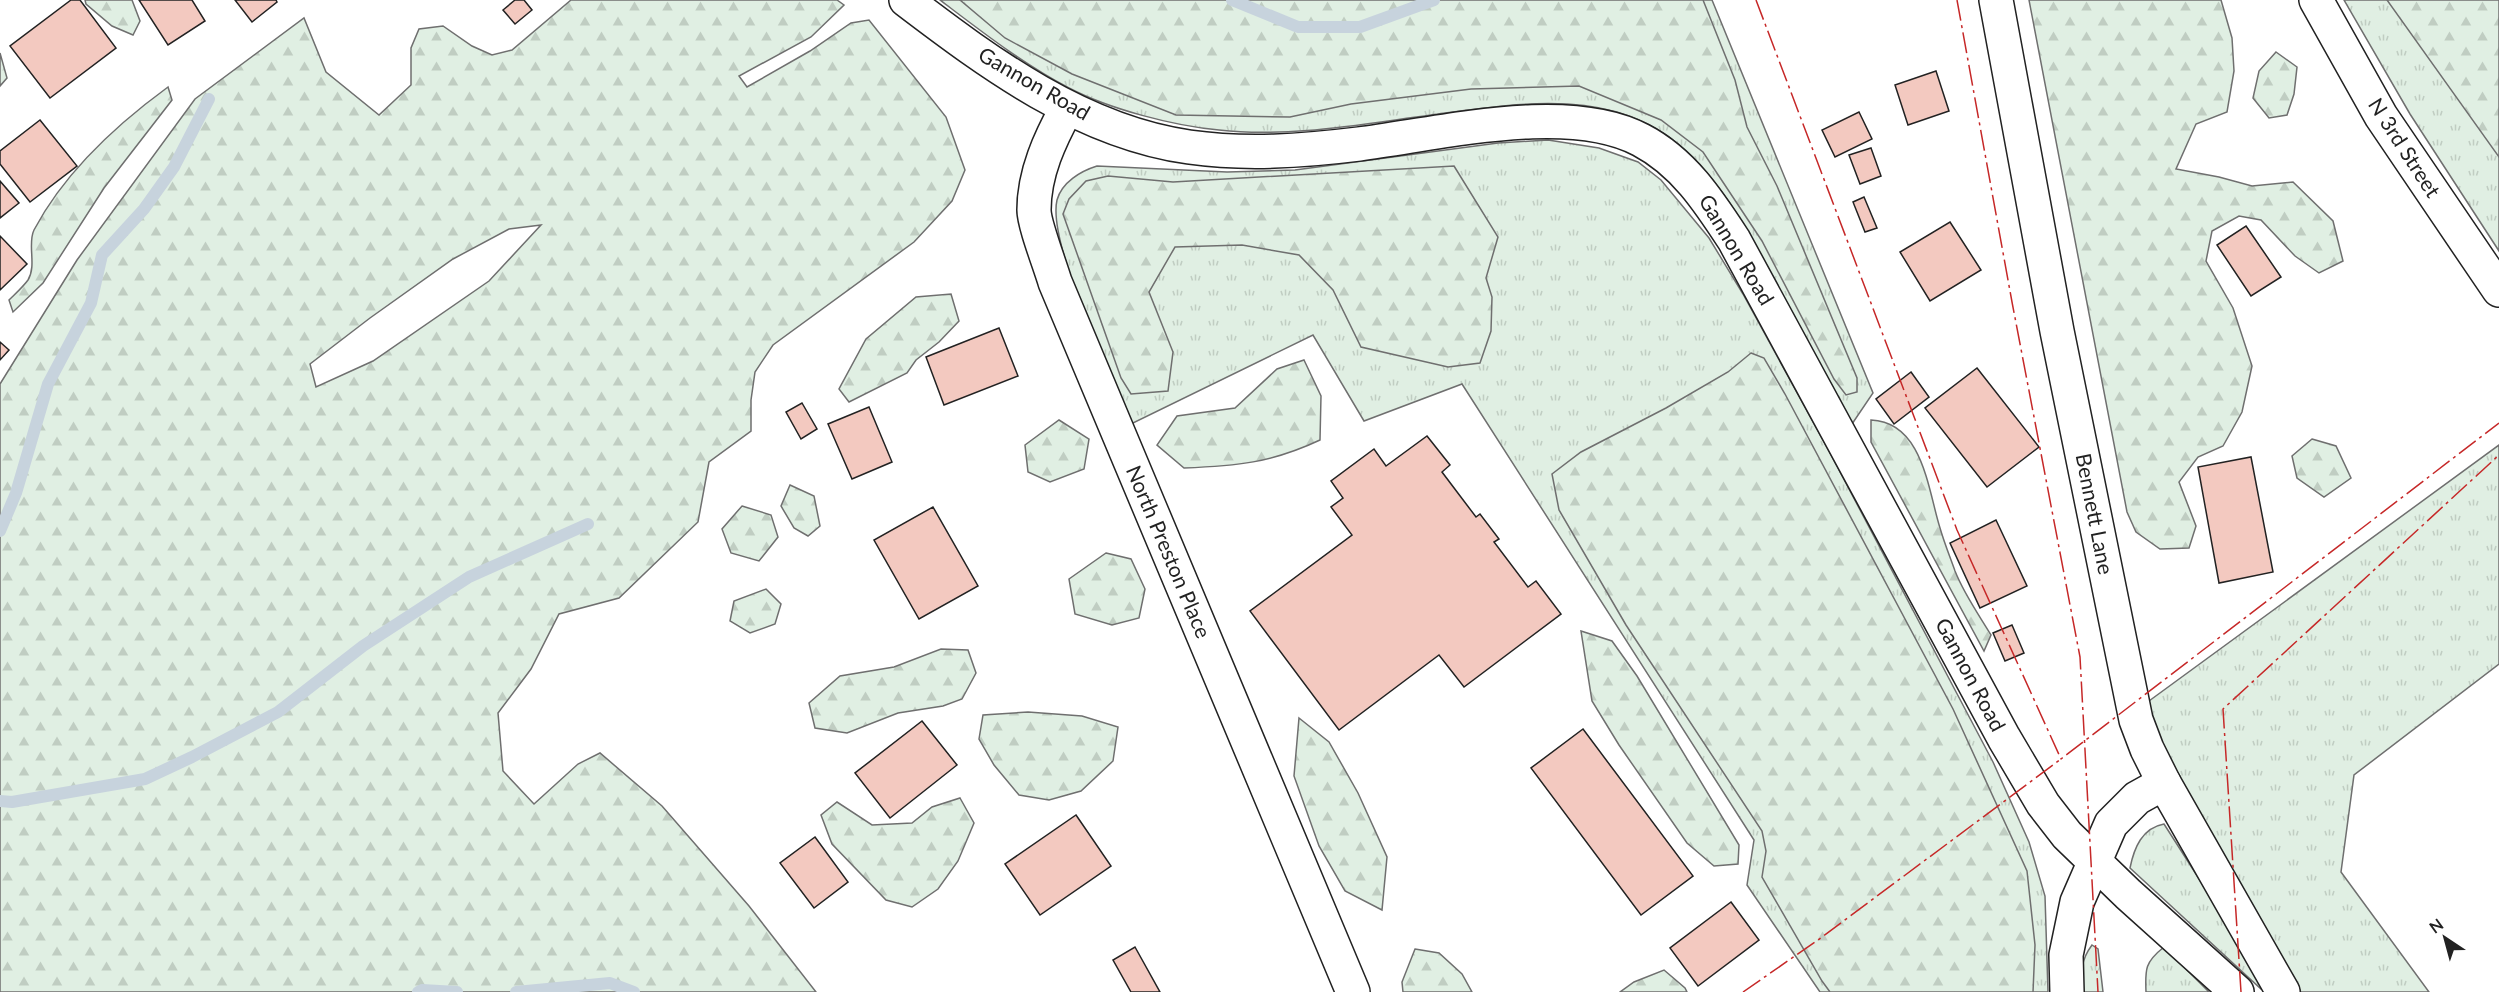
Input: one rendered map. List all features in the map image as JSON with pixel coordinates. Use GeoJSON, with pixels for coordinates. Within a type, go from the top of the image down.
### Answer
{"type":"FeatureCollection","features":[{"type":"Feature","properties":{"kind":"street","name":"Gannon Road"},"geometry":{"type":"LineString","coordinates":[[906,0],[993,62],[1067,108],[1119,130],[1188,147],[1257,153],[1358,144],[1482,127],[1551,121],[1605,127],[1640,139],[1675,162],[1704,194],[1734,240],[2004,738],[2043,804],[2067,835],[2237,992]]}},
{"type":"Feature","properties":{"kind":"street","name":"Bennett Lane"},"geometry":{"type":"LineString","coordinates":[[1996,0],[2057,331],[2136,720],[2164,783]]}},
{"type":"Feature","properties":{"kind":"street","name":"N 3rd Street"},"geometry":{"type":"LineString","coordinates":[[2316,0],[2381,116],[2499,290]]}},
{"type":"Feature","properties":{"kind":"street","name":"North Preston Place"},"geometry":{"type":"LineString","coordinates":[[1067,108],[1047,144],[1038,177],[1034,211],[1055,282],[1353,992]]}},
{"type":"Feature","properties":{"kind":"street"},"geometry":{"type":"LineString","coordinates":[[2067,992],[2066,955],[2077,902],[2111,824],[2137,798],[2164,783],[2283,992]]}},
{"type":"Feature","properties":{"kind":"green space"},"geometry":{"type":"Polygon","coordinates":[[[85,0],[132,0],[140,21],[133,35],[112,26],[86,4],[85,0]]]}},
{"type":"Feature","properties":{"kind":"green space"},"geometry":{"type":"Polygon","coordinates":[[[571,0],[837,0],[844,5],[811,37],[739,76],[747,87],[810,51],[851,23],[869,20],[946,117],[965,170],[952,201],[914,242],[773,345],[755,372],[751,400],[751,431],[709,462],[698,522],[619,598],[559,614],[531,669],[498,713],[503,771],[534,804],[578,764],[600,753],[662,806],[749,906],[816,992],[0,992],[0,384],[77,260],[195,99],[304,18],[326,72],[379,115],[411,85],[411,48],[419,29],[443,26],[472,46],[492,55],[512,50],[571,0]],[[541,225],[509,229],[453,259],[370,318],[310,364],[316,387],[373,361],[489,281],[541,225]]]}},
{"type":"Feature","properties":{"kind":"green space"},"geometry":{"type":"Polygon","coordinates":[[[940,0],[1712,0],[1873,393],[1852,424],[1738,215],[1696,161],[1679,145],[1652,126],[1623,114],[1592,107],[1527,104],[1299,131],[1245,132],[1201,128],[1122,109],[1085,96],[1019,58],[940,0]]]}},
{"type":"Feature","properties":{"kind":"green space"},"geometry":{"type":"Polygon","coordinates":[[[960,0],[1703,0],[1735,80],[1747,127],[1777,186],[1857,378],[1857,392],[1846,395],[1834,379],[1762,241],[1703,152],[1661,120],[1579,86],[1471,89],[1351,104],[1290,117],[1176,115],[1072,74],[1005,38],[960,0]]]}},
{"type":"Feature","properties":{"kind":"green space"},"geometry":{"type":"Polygon","coordinates":[[[2029,0],[2221,0],[2232,38],[2234,71],[2227,112],[2196,124],[2176,169],[2252,186],[2293,182],[2333,221],[2343,261],[2319,273],[2295,256],[2261,220],[2239,216],[2212,231],[2206,261],[2233,308],[2252,366],[2242,412],[2223,446],[2198,457],[2179,482],[2196,526],[2189,548],[2160,549],[2136,532],[2127,512],[2029,0]]]}},
{"type":"Feature","properties":{"kind":"green space"},"geometry":{"type":"Polygon","coordinates":[[[2344,0],[2499,0],[2499,251],[2410,114],[2344,0]]]}},
{"type":"Feature","properties":{"kind":"green space"},"geometry":{"type":"Polygon","coordinates":[[[2387,0],[2499,0],[2499,157],[2387,0]]]}},
{"type":"Feature","properties":{"kind":"green space"},"geometry":{"type":"Polygon","coordinates":[[[2276,52],[2297,67],[2294,94],[2287,115],[2269,118],[2253,98],[2259,71],[2276,52]]]}},
{"type":"Feature","properties":{"kind":"green space"},"geometry":{"type":"Polygon","coordinates":[[[0,53],[7,78],[0,86],[0,53]]]}},
{"type":"Feature","properties":{"kind":"green space"},"geometry":{"type":"Polygon","coordinates":[[[168,87],[172,100],[104,188],[43,283],[13,312],[9,300],[26,283],[31,274],[32,236],[46,209],[93,151],[129,117],[168,87]]]}},
{"type":"Feature","properties":{"kind":"green space"},"geometry":{"type":"Polygon","coordinates":[[[1548,140],[1599,148],[1638,162],[1661,180],[1709,238],[1743,294],[1829,451],[1993,762],[2029,842],[2045,896],[2048,992],[1820,992],[1747,885],[1754,840],[1462,384],[1364,421],[1313,335],[1131,424],[1083,311],[1062,247],[1057,220],[1057,200],[1063,188],[1073,178],[1097,166],[1227,172],[1295,170],[1498,143],[1548,140]]]}},
{"type":"Feature","properties":{"kind":"green space"},"geometry":{"type":"Polygon","coordinates":[[[1454,166],[1498,237],[1486,278],[1492,297],[1491,331],[1480,363],[1448,367],[1361,347],[1333,290],[1299,255],[1242,245],[1175,247],[1149,292],[1173,352],[1168,391],[1131,394],[1121,378],[1063,214],[1069,199],[1086,181],[1108,176],[1173,182],[1454,166]]]}},
{"type":"Feature","properties":{"kind":"green space"},"geometry":{"type":"Polygon","coordinates":[[[951,294],[959,321],[939,342],[916,360],[907,373],[849,402],[839,389],[866,339],[916,297],[951,294]]]}},
{"type":"Feature","properties":{"kind":"green space"},"geometry":{"type":"Polygon","coordinates":[[[1751,353],[1764,358],[1785,394],[1953,709],[2027,871],[2035,945],[2033,992],[1830,992],[1762,877],[1766,851],[1762,831],[1626,625],[1559,510],[1552,474],[1581,452],[1666,408],[1728,372],[1751,353]]]}},
{"type":"Feature","properties":{"kind":"green space"},"geometry":{"type":"Polygon","coordinates":[[[1304,360],[1321,396],[1320,440],[1285,454],[1253,462],[1184,468],[1157,445],[1177,416],[1235,408],[1277,369],[1304,360]]]}},
{"type":"Feature","properties":{"kind":"green space"},"geometry":{"type":"Polygon","coordinates":[[[1059,420],[1089,439],[1084,469],[1050,482],[1028,472],[1025,445],[1059,420]]]}},
{"type":"Feature","properties":{"kind":"green space"},"geometry":{"type":"Polygon","coordinates":[[[1871,420],[1888,424],[1902,432],[1913,445],[1927,478],[1955,571],[1991,635],[1984,651],[1871,442],[1871,420]]]}},
{"type":"Feature","properties":{"kind":"green space"},"geometry":{"type":"Polygon","coordinates":[[[2312,439],[2336,446],[2351,478],[2324,497],[2297,478],[2292,456],[2312,439]]]}},
{"type":"Feature","properties":{"kind":"green space"},"geometry":{"type":"Polygon","coordinates":[[[2499,445],[2499,664],[2354,775],[2341,872],[2429,992],[2301,992],[2173,768],[2154,726],[2149,701],[2499,445]]]}},
{"type":"Feature","properties":{"kind":"green space"},"geometry":{"type":"Polygon","coordinates":[[[790,485],[814,496],[820,526],[808,536],[794,528],[781,506],[790,485]]]}},
{"type":"Feature","properties":{"kind":"green space"},"geometry":{"type":"Polygon","coordinates":[[[742,506],[771,515],[778,537],[759,561],[731,553],[722,529],[742,506]]]}},
{"type":"Feature","properties":{"kind":"green space"},"geometry":{"type":"Polygon","coordinates":[[[1106,553],[1131,559],[1145,589],[1139,618],[1112,625],[1075,614],[1069,579],[1106,553]]]}},
{"type":"Feature","properties":{"kind":"green space"},"geometry":{"type":"Polygon","coordinates":[[[766,589],[781,604],[775,624],[750,633],[730,621],[734,601],[766,589]]]}},
{"type":"Feature","properties":{"kind":"green space"},"geometry":{"type":"Polygon","coordinates":[[[1581,631],[1612,641],[1637,676],[1739,845],[1738,864],[1714,866],[1687,843],[1619,745],[1592,701],[1581,631]]]}},
{"type":"Feature","properties":{"kind":"green space"},"geometry":{"type":"Polygon","coordinates":[[[941,649],[968,650],[976,673],[962,699],[943,706],[898,713],[847,733],[815,728],[809,703],[840,676],[894,667],[941,649]]]}},
{"type":"Feature","properties":{"kind":"green space"},"geometry":{"type":"Polygon","coordinates":[[[1028,712],[1082,716],[1118,727],[1113,761],[1081,791],[1049,800],[1019,795],[994,765],[979,739],[983,715],[1028,712]]]}},
{"type":"Feature","properties":{"kind":"green space"},"geometry":{"type":"Polygon","coordinates":[[[1299,718],[1329,742],[1358,793],[1387,857],[1382,910],[1345,891],[1319,846],[1294,776],[1299,718]]]}},
{"type":"Feature","properties":{"kind":"green space"},"geometry":{"type":"Polygon","coordinates":[[[960,798],[974,823],[958,861],[938,889],[912,907],[886,900],[832,844],[821,815],[837,802],[872,825],[912,823],[932,807],[960,798]]]}},
{"type":"Feature","properties":{"kind":"green space"},"geometry":{"type":"Polygon","coordinates":[[[2164,824],[2267,985],[2266,990],[2261,989],[2130,868],[2140,840],[2156,826],[2164,824]]]}},
{"type":"Feature","properties":{"kind":"green space"},"geometry":{"type":"Polygon","coordinates":[[[2092,945],[2098,949],[2103,992],[2082,992],[2082,967],[2085,956],[2092,945]]]}},
{"type":"Feature","properties":{"kind":"green space"},"geometry":{"type":"Polygon","coordinates":[[[2164,947],[2209,992],[2146,992],[2148,966],[2153,957],[2164,947]]]}},
{"type":"Feature","properties":{"kind":"green space"},"geometry":{"type":"Polygon","coordinates":[[[1415,949],[1439,953],[1462,974],[1472,992],[1403,992],[1402,982],[1415,949]]]}},
{"type":"Feature","properties":{"kind":"green space"},"geometry":{"type":"Polygon","coordinates":[[[1664,970],[1687,992],[1620,992],[1634,982],[1664,970]]]}},
{"type":"Feature","properties":{"kind":"building"},"geometry":{"type":"Polygon","coordinates":[[[71,0],[80,0],[116,48],[50,98],[10,46],[71,0]]]}},
{"type":"Feature","properties":{"kind":"building"},"geometry":{"type":"Polygon","coordinates":[[[139,0],[192,0],[205,21],[168,45],[139,0]]]}},
{"type":"Feature","properties":{"kind":"building"},"geometry":{"type":"Polygon","coordinates":[[[235,0],[276,0],[277,2],[252,22],[235,0]]]}},
{"type":"Feature","properties":{"kind":"building"},"geometry":{"type":"Polygon","coordinates":[[[515,0],[524,0],[532,10],[515,24],[503,10],[515,0]]]}},
{"type":"Feature","properties":{"kind":"building"},"geometry":{"type":"Polygon","coordinates":[[[1936,71],[1949,111],[1908,125],[1895,85],[1936,71]]]}},
{"type":"Feature","properties":{"kind":"building"},"geometry":{"type":"Polygon","coordinates":[[[1859,112],[1872,139],[1835,157],[1822,130],[1859,112]]]}},
{"type":"Feature","properties":{"kind":"building"},"geometry":{"type":"Polygon","coordinates":[[[40,120],[77,166],[30,202],[0,164],[0,151],[40,120]]]}},
{"type":"Feature","properties":{"kind":"building"},"geometry":{"type":"Polygon","coordinates":[[[1871,148],[1881,176],[1860,184],[1849,155],[1871,148]]]}},
{"type":"Feature","properties":{"kind":"building"},"geometry":{"type":"Polygon","coordinates":[[[0,181],[19,203],[0,218],[0,181]]]}},
{"type":"Feature","properties":{"kind":"building"},"geometry":{"type":"Polygon","coordinates":[[[1864,197],[1877,228],[1865,232],[1853,202],[1864,197]]]}},
{"type":"Feature","properties":{"kind":"building"},"geometry":{"type":"Polygon","coordinates":[[[1950,222],[1981,270],[1930,301],[1900,252],[1950,222]]]}},
{"type":"Feature","properties":{"kind":"building"},"geometry":{"type":"Polygon","coordinates":[[[2246,226],[2281,277],[2251,296],[2217,245],[2246,226]]]}},
{"type":"Feature","properties":{"kind":"building"},"geometry":{"type":"Polygon","coordinates":[[[0,236],[27,264],[0,290],[0,236]]]}},
{"type":"Feature","properties":{"kind":"building"},"geometry":{"type":"Polygon","coordinates":[[[999,328],[1018,376],[944,405],[926,357],[999,328]]]}},
{"type":"Feature","properties":{"kind":"building"},"geometry":{"type":"Polygon","coordinates":[[[0,342],[9,350],[0,360],[0,342]]]}},
{"type":"Feature","properties":{"kind":"building"},"geometry":{"type":"Polygon","coordinates":[[[1977,368],[2039,447],[1987,487],[1925,408],[1977,368]]]}},
{"type":"Feature","properties":{"kind":"building"},"geometry":{"type":"Polygon","coordinates":[[[1911,372],[1929,397],[1894,424],[1876,399],[1911,372]]]}},
{"type":"Feature","properties":{"kind":"building"},"geometry":{"type":"Polygon","coordinates":[[[802,403],[817,429],[801,439],[786,412],[802,403]]]}},
{"type":"Feature","properties":{"kind":"building"},"geometry":{"type":"Polygon","coordinates":[[[869,407],[892,462],[852,479],[828,424],[869,407]]]}},
{"type":"Feature","properties":{"kind":"building"},"geometry":{"type":"Polygon","coordinates":[[[1427,436],[1450,465],[1442,472],[1476,517],[1480,514],[1499,539],[1494,542],[1528,587],[1536,581],[1561,614],[1464,687],[1439,655],[1339,730],[1250,611],[1352,535],[1331,507],[1343,498],[1331,481],[1374,449],[1386,466],[1427,436]]]}},
{"type":"Feature","properties":{"kind":"building"},"geometry":{"type":"Polygon","coordinates":[[[2251,457],[2273,572],[2219,583],[2198,467],[2251,457]]]}},
{"type":"Feature","properties":{"kind":"building"},"geometry":{"type":"Polygon","coordinates":[[[933,507],[978,586],[919,619],[874,540],[933,507]]]}},
{"type":"Feature","properties":{"kind":"building"},"geometry":{"type":"Polygon","coordinates":[[[1996,520],[2027,586],[1980,608],[1950,543],[1996,520]]]}},
{"type":"Feature","properties":{"kind":"building"},"geometry":{"type":"Polygon","coordinates":[[[2012,625],[2024,653],[2005,661],[1993,633],[2012,625]]]}},
{"type":"Feature","properties":{"kind":"building"},"geometry":{"type":"Polygon","coordinates":[[[922,721],[957,765],[890,818],[855,773],[922,721]]]}},
{"type":"Feature","properties":{"kind":"building"},"geometry":{"type":"Polygon","coordinates":[[[1583,729],[1693,876],[1641,915],[1531,768],[1583,729]]]}},
{"type":"Feature","properties":{"kind":"building"},"geometry":{"type":"Polygon","coordinates":[[[1076,815],[1111,866],[1040,915],[1005,864],[1076,815]]]}},
{"type":"Feature","properties":{"kind":"building"},"geometry":{"type":"Polygon","coordinates":[[[815,837],[848,882],[814,908],[780,863],[815,837]]]}},
{"type":"Feature","properties":{"kind":"building"},"geometry":{"type":"Polygon","coordinates":[[[1731,902],[1759,940],[1698,986],[1670,948],[1731,902]]]}},
{"type":"Feature","properties":{"kind":"building"},"geometry":{"type":"Polygon","coordinates":[[[1135,947],[1160,992],[1131,992],[1113,960],[1135,947]]]}},
{"type":"Feature","properties":{"kind":"waterway"},"geometry":{"type":"LineString","coordinates":[[1232,0],[1298,27],[1360,27],[1434,0]]}},
{"type":"Feature","properties":{"kind":"waterway"},"geometry":{"type":"LineString","coordinates":[[0,531],[16,493],[48,384],[91,303],[102,255],[144,209],[174,167],[209,99]]}},
{"type":"Feature","properties":{"kind":"waterway"},"geometry":{"type":"LineString","coordinates":[[0,801],[12,802],[145,779],[192,757],[278,712],[363,646],[469,577],[588,524]]}},
{"type":"Feature","properties":{"kind":"waterway"},"geometry":{"type":"LineString","coordinates":[[516,992],[610,983],[634,992]]}},
{"type":"Feature","properties":{"kind":"waterway"},"geometry":{"type":"LineString","coordinates":[[418,992],[422,990],[457,992]]}},
{"type":"Feature","properties":{"kind":"power"},"geometry":{"type":"LineString","coordinates":[[1756,0],[1957,530],[2061,759],[2499,423]]}},
{"type":"Feature","properties":{"kind":"power"},"geometry":{"type":"LineString","coordinates":[[1957,0],[2080,657],[2098,992]]}},
{"type":"Feature","properties":{"kind":"power"},"geometry":{"type":"LineString","coordinates":[[2241,992],[2223,709],[2499,455]]}},
{"type":"Feature","properties":{"kind":"power"},"geometry":{"type":"LineString","coordinates":[[1743,992],[1818,940],[2061,759]]}}]}
